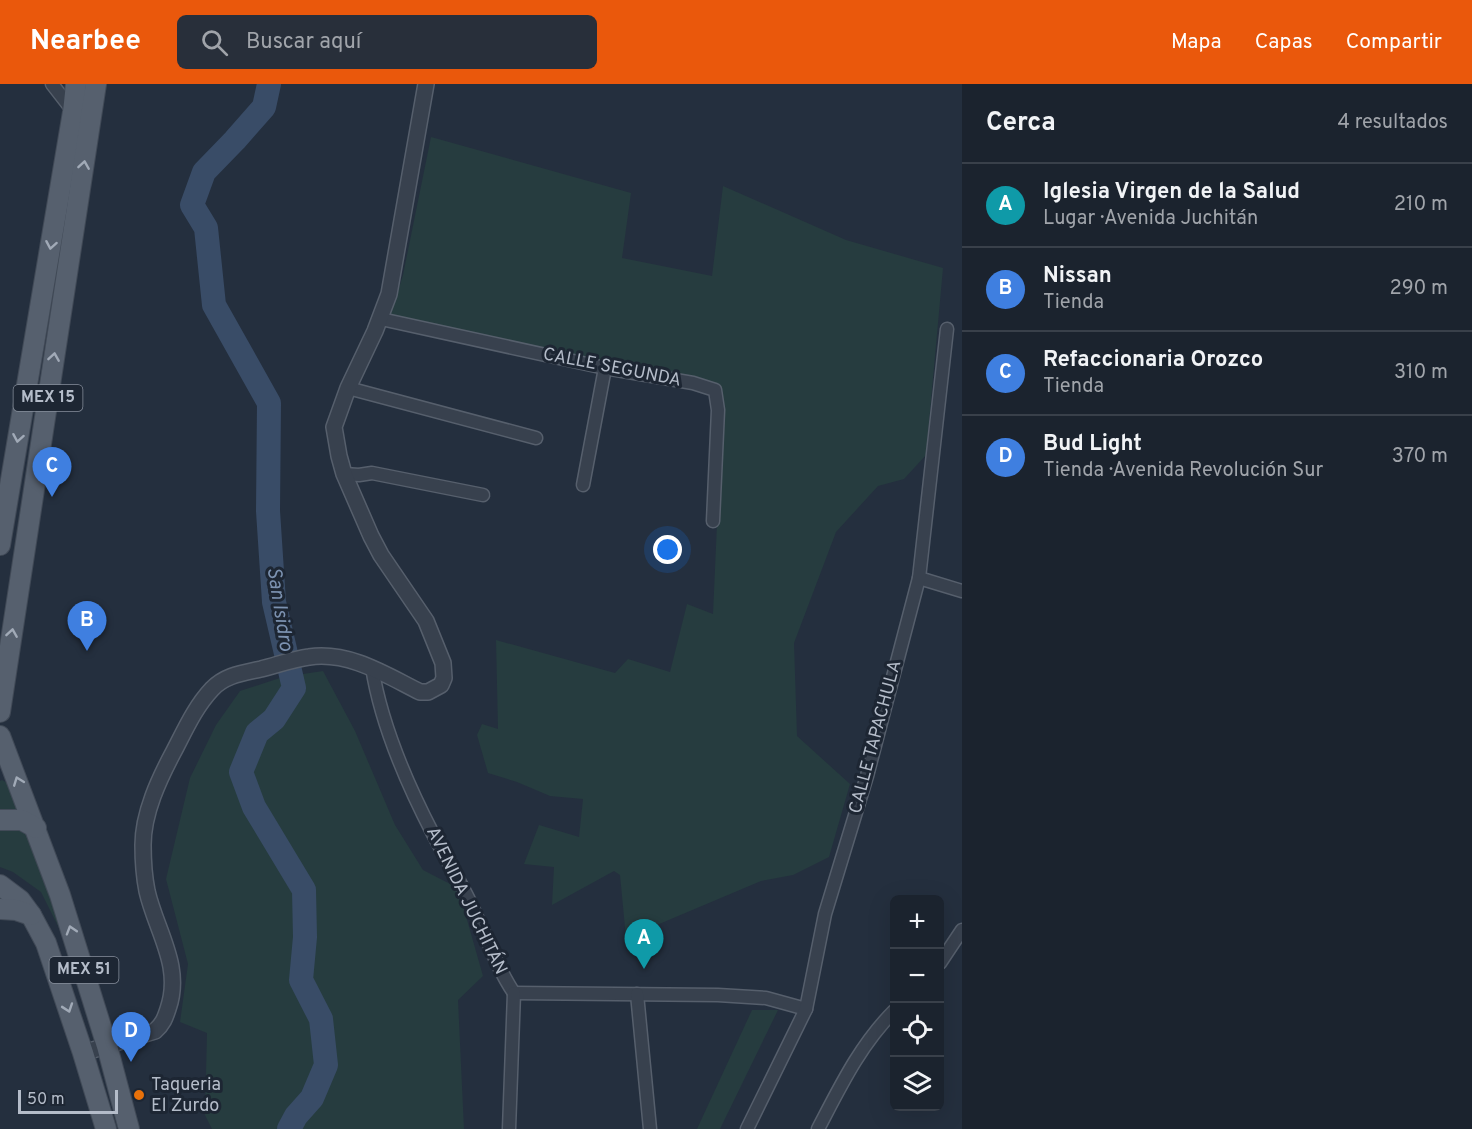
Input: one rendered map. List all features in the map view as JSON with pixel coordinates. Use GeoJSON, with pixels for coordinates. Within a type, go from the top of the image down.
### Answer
{"type":"FeatureCollection","features":[{"type":"Feature","properties":{"kind":"main road","name":"MEX 15"},"geometry":{"type":"LineString","coordinates":[[0,545],[74,112],[76,84]]}},
{"type":"Feature","properties":{"kind":"main road","name":"MEX 15"},"geometry":{"type":"LineString","coordinates":[[0,712],[96,84]]}},
{"type":"Feature","properties":{"kind":"main road","name":"MEX 51"},"geometry":{"type":"LineString","coordinates":[[0,736],[60,895],[107,1046],[129,1129]]}},
{"type":"Feature","properties":{"kind":"main road"},"geometry":{"type":"LineString","coordinates":[[0,820],[21,820],[36,828]]}},
{"type":"Feature","properties":{"kind":"main road","name":"MEX 51"},"geometry":{"type":"LineString","coordinates":[[0,885],[20,900],[46,943],[106,1129]]}},
{"type":"Feature","properties":{"kind":"main road"},"geometry":{"type":"LineString","coordinates":[[0,909],[16,910],[31,915]]}},
{"type":"Feature","properties":{"kind":"street"},"geometry":{"type":"LineString","coordinates":[[52,84],[74,112]]}},
{"type":"Feature","properties":{"kind":"street"},"geometry":{"type":"LineString","coordinates":[[83,1053],[155,1031],[163,1024],[169,1008],[173,995],[170,956],[147,892],[143,843],[147,816],[170,760],[199,704],[213,688],[226,677],[309,657],[331,656],[372,667],[420,692],[428,693],[435,689],[441,685],[444,678],[442,663],[426,621],[381,555],[344,474],[334,427],[348,388],[381,319],[389,294],[426,84]]}},
{"type":"Feature","properties":{"kind":"street","name":"CALLE SEGUNDA"},"geometry":{"type":"LineString","coordinates":[[381,319],[605,368],[693,383],[715,390],[718,410],[713,521]]}},
{"type":"Feature","properties":{"kind":"street","name":"CALLE TAPACHULA"},"geometry":{"type":"LineString","coordinates":[[747,1129],[806,1009],[825,914],[867,777],[919,578],[947,329]]}},
{"type":"Feature","properties":{"kind":"street"},"geometry":{"type":"LineString","coordinates":[[583,485],[605,368]]}},
{"type":"Feature","properties":{"kind":"street"},"geometry":{"type":"LineString","coordinates":[[348,388],[536,438]]}},
{"type":"Feature","properties":{"kind":"street"},"geometry":{"type":"LineString","coordinates":[[344,474],[372,473],[483,495]]}},
{"type":"Feature","properties":{"kind":"street"},"geometry":{"type":"LineString","coordinates":[[919,578],[962,591]]}},
{"type":"Feature","properties":{"kind":"street","name":"AVENIDA JUCHITÁN"},"geometry":{"type":"LineString","coordinates":[[372,667],[377,700],[404,770],[432,833],[470,901],[503,976],[514,993],[766,998],[806,1009]]}},
{"type":"Feature","properties":{"kind":"street"},"geometry":{"type":"LineString","coordinates":[[944,956],[962,930]]}},
{"type":"Feature","properties":{"kind":"street"},"geometry":{"type":"LineString","coordinates":[[509,1129],[514,993]]}},
{"type":"Feature","properties":{"kind":"street"},"geometry":{"type":"LineString","coordinates":[[637,994],[650,1129]]}},
{"type":"Feature","properties":{"kind":"street"},"geometry":{"type":"LineString","coordinates":[[818,1129],[862,1049],[890,1015]]}},
{"type":"Feature","properties":{"kind":"green space"},"geometry":{"type":"Polygon","coordinates":[[[431,137],[631,193],[622,258],[712,276],[723,186],[846,240],[943,268],[926,455],[904,479],[878,486],[836,532],[794,643],[797,736],[850,784],[829,857],[793,875],[761,881],[626,938],[620,875],[614,871],[552,905],[554,867],[524,864],[539,825],[579,837],[583,799],[550,796],[488,773],[477,735],[482,724],[498,729],[496,640],[615,673],[628,659],[670,672],[687,604],[713,614],[717,524],[721,494],[723,428],[720,387],[714,382],[390,317],[403,275],[431,137]]]}},
{"type":"Feature","properties":{"kind":"green space"},"geometry":{"type":"Polygon","coordinates":[[[323,671],[355,731],[395,825],[423,870],[458,888],[483,976],[458,1000],[464,1129],[212,1129],[205,1115],[207,1033],[180,1022],[188,964],[166,879],[190,778],[216,725],[240,691],[283,677],[323,671]]]}},
{"type":"Feature","properties":{"kind":"green space"},"geometry":{"type":"Polygon","coordinates":[[[0,781],[9,784],[19,806],[68,946],[41,892],[13,872],[0,867],[0,781]]]}},
{"type":"Feature","properties":{"kind":"green space"},"geometry":{"type":"Polygon","coordinates":[[[752,1010],[778,1010],[720,1129],[697,1129],[752,1010]]]}},
{"type":"Feature","properties":{"kind":"waterway","name":"San Isidro"},"geometry":{"type":"LineString","coordinates":[[269,84],[264,107],[204,172],[192,205],[206,228],[214,305],[269,403],[268,511],[274,602],[294,688],[274,719],[257,733],[241,772],[254,807],[304,890],[305,937],[301,980],[321,1019],[326,1065],[312,1098],[296,1116],[289,1129]]}},
{"type":"Feature","properties":{"kind":"place","name":"Refaccionaria Orozco"},"geometry":{"type":"Point","coordinates":[52,497]}},
{"type":"Feature","properties":{"kind":"place","name":"Nissan"},"geometry":{"type":"Point","coordinates":[87,651]}},
{"type":"Feature","properties":{"kind":"place","name":"Iglesia Virgen de la Salud"},"geometry":{"type":"Point","coordinates":[644,969]}},
{"type":"Feature","properties":{"kind":"place","name":"Bud Light"},"geometry":{"type":"Point","coordinates":[131,1062]}},
{"type":"Feature","properties":{"kind":"place","name":"Taqueria El Zurdo"},"geometry":{"type":"Point","coordinates":[139,1095]}}]}
